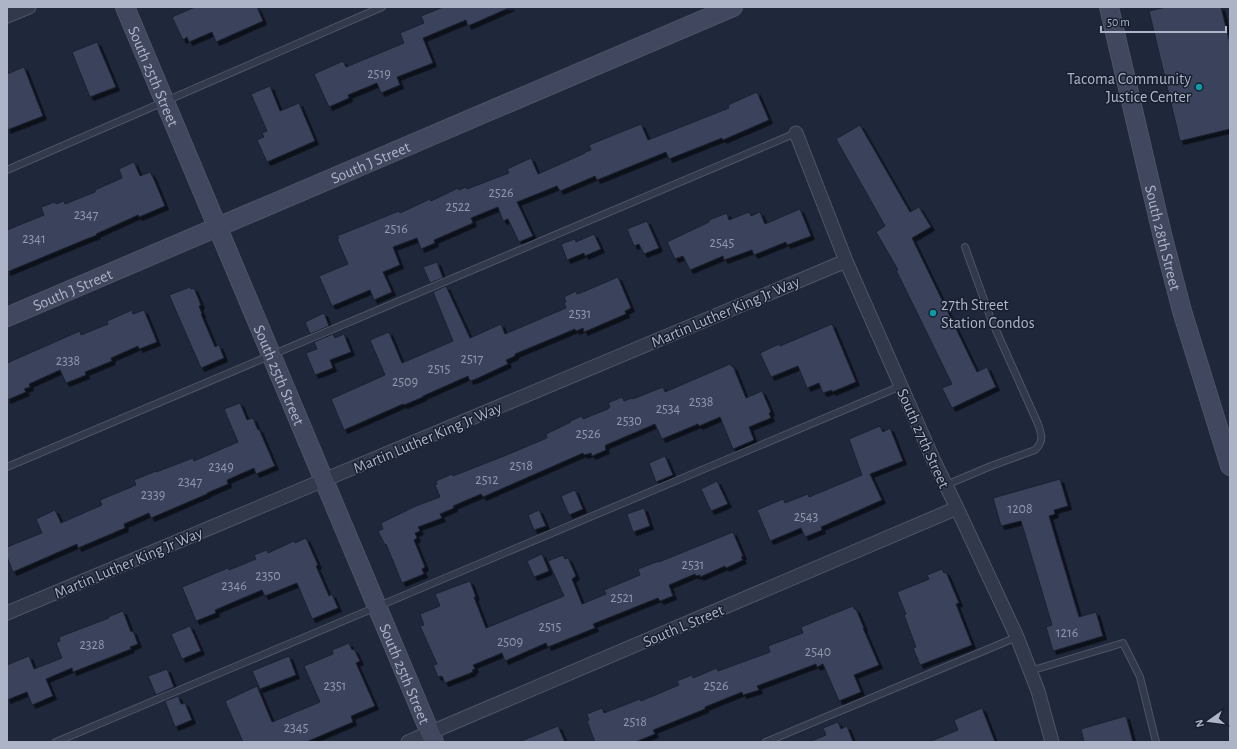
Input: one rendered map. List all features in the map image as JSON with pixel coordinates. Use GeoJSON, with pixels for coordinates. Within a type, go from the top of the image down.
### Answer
{"type":"FeatureCollection","features":[{"type":"Feature","properties":{"kind":"street"},"geometry":{"type":"LineString","coordinates":[[7,16],[29,7]]}},
{"type":"Feature","properties":{"kind":"street","name":"South 25th Street"},"geometry":{"type":"LineString","coordinates":[[125,7],[432,737]]}},
{"type":"Feature","properties":{"kind":"street","name":"South J Street"},"geometry":{"type":"LineString","coordinates":[[7,317],[733,7]]}},
{"type":"Feature","properties":{"kind":"street","name":"South 28th Street"},"geometry":{"type":"LineString","coordinates":[[1108,7],[1182,311],[1230,466]]}},
{"type":"Feature","properties":{"kind":"street","name":"South 27th Street"},"geometry":{"type":"LineString","coordinates":[[796,133],[846,261],[933,459],[1017,637],[1038,691],[1052,742]]}},
{"type":"Feature","properties":{"kind":"street","name":"Martin Luther King Jr Way"},"geometry":{"type":"LineString","coordinates":[[7,613],[846,261]]}},
{"type":"Feature","properties":{"kind":"street","name":"South L Street"},"geometry":{"type":"LineString","coordinates":[[408,742],[432,737],[957,508]]}},
{"type":"Feature","properties":{"kind":"lane"},"geometry":{"type":"LineString","coordinates":[[7,170],[382,7]]}},
{"type":"Feature","properties":{"kind":"lane"},"geometry":{"type":"LineString","coordinates":[[7,467],[796,133]]}},
{"type":"Feature","properties":{"kind":"lane"},"geometry":{"type":"LineString","coordinates":[[946,485],[991,466],[1035,450],[1040,445],[1042,435],[991,319],[965,247]]}},
{"type":"Feature","properties":{"kind":"lane"},"geometry":{"type":"LineString","coordinates":[[56,742],[901,386]]}},
{"type":"Feature","properties":{"kind":"lane"},"geometry":{"type":"LineString","coordinates":[[766,742],[1017,637]]}},
{"type":"Feature","properties":{"kind":"lane"},"geometry":{"type":"LineString","coordinates":[[1030,671],[1123,643],[1140,677],[1156,742]]}},
{"type":"Feature","properties":{"kind":"building"},"geometry":{"type":"Polygon","coordinates":[[[195,7],[257,7],[263,21],[216,42],[212,32],[189,42],[187,37],[183,40],[172,17],[195,7]]]}},
{"type":"Feature","properties":{"kind":"building"},"geometry":{"type":"Polygon","coordinates":[[[443,7],[511,7],[468,26],[466,20],[423,38],[433,63],[397,77],[400,85],[381,93],[377,83],[348,95],[349,98],[329,107],[314,74],[343,61],[346,67],[404,43],[400,33],[424,23],[421,16],[443,7]]]}},
{"type":"Feature","properties":{"kind":"building","name":"Tacoma Community Justice Center"},"geometry":{"type":"Polygon","coordinates":[[[1166,7],[1221,7],[1230,44],[1230,129],[1180,141],[1149,11],[1166,7]]]}},
{"type":"Feature","properties":{"kind":"building"},"geometry":{"type":"Polygon","coordinates":[[[97,42],[116,87],[90,97],[72,52],[97,42]]]}},
{"type":"Feature","properties":{"kind":"building"},"geometry":{"type":"Polygon","coordinates":[[[24,67],[43,116],[7,130],[7,74],[24,67]]]}},
{"type":"Feature","properties":{"kind":"building"},"geometry":{"type":"Polygon","coordinates":[[[270,86],[280,111],[299,103],[315,141],[267,162],[257,140],[264,137],[262,133],[267,131],[251,94],[270,86]]]}},
{"type":"Feature","properties":{"kind":"building"},"geometry":{"type":"Polygon","coordinates":[[[757,92],[769,120],[723,140],[722,138],[669,159],[666,152],[597,180],[595,176],[560,191],[557,186],[517,202],[533,236],[519,242],[508,219],[503,221],[498,207],[471,218],[473,223],[434,240],[435,243],[421,249],[417,238],[393,247],[400,265],[383,272],[392,292],[374,300],[370,290],[332,306],[319,276],[348,264],[337,236],[399,211],[400,213],[430,199],[431,201],[458,188],[459,190],[466,187],[467,189],[509,173],[507,169],[531,158],[538,174],[591,150],[589,145],[641,124],[648,140],[729,108],[728,105],[757,92]]]}},
{"type":"Feature","properties":{"kind":"building"},"geometry":{"type":"Polygon","coordinates":[[[860,125],[910,212],[919,207],[931,227],[912,238],[977,372],[987,367],[996,387],[952,408],[942,388],[952,384],[896,270],[898,270],[876,232],[885,226],[836,139],[860,125]]]}},
{"type":"Feature","properties":{"kind":"building"},"geometry":{"type":"Polygon","coordinates":[[[134,162],[140,176],[150,172],[165,206],[139,217],[138,215],[96,234],[97,235],[7,272],[7,230],[44,215],[41,207],[55,202],[56,204],[64,201],[65,204],[95,192],[95,190],[122,178],[119,169],[134,162]]]}},
{"type":"Feature","properties":{"kind":"building"},"geometry":{"type":"Polygon","coordinates":[[[800,209],[811,236],[787,245],[786,242],[754,255],[752,250],[724,260],[723,256],[690,270],[683,256],[675,259],[667,242],[709,222],[709,220],[727,213],[729,220],[749,212],[751,216],[760,212],[765,224],[800,209]]]}},
{"type":"Feature","properties":{"kind":"building"},"geometry":{"type":"Polygon","coordinates":[[[647,221],[659,248],[644,254],[639,244],[634,246],[627,229],[647,221]]]}},
{"type":"Feature","properties":{"kind":"building"},"geometry":{"type":"Polygon","coordinates":[[[594,234],[601,249],[585,256],[584,253],[567,260],[561,244],[575,239],[576,242],[594,234]]]}},
{"type":"Feature","properties":{"kind":"building"},"geometry":{"type":"Polygon","coordinates":[[[437,262],[443,278],[430,283],[423,267],[437,262]]]}},
{"type":"Feature","properties":{"kind":"building"},"geometry":{"type":"Polygon","coordinates":[[[618,277],[631,308],[625,311],[626,314],[584,332],[583,328],[576,331],[575,329],[515,354],[515,356],[506,360],[508,364],[476,379],[470,381],[468,376],[423,397],[404,405],[403,404],[344,430],[331,399],[385,375],[370,340],[389,332],[402,363],[453,341],[433,292],[446,286],[470,338],[501,324],[505,334],[566,308],[564,297],[576,291],[577,294],[583,292],[618,277]]]}},
{"type":"Feature","properties":{"kind":"building"},"geometry":{"type":"Polygon","coordinates":[[[190,287],[191,289],[194,288],[201,305],[199,306],[201,314],[215,347],[219,345],[224,358],[201,368],[169,295],[190,287]]]}},
{"type":"Feature","properties":{"kind":"building"},"geometry":{"type":"Polygon","coordinates":[[[132,310],[133,314],[144,310],[157,342],[139,349],[138,346],[111,358],[112,361],[85,372],[86,375],[66,383],[60,370],[29,384],[30,387],[24,389],[26,392],[7,400],[7,363],[80,331],[81,335],[108,324],[107,321],[132,310]]]}},
{"type":"Feature","properties":{"kind":"building"},"geometry":{"type":"Polygon","coordinates":[[[324,313],[329,326],[310,334],[305,322],[324,313]]]}},
{"type":"Feature","properties":{"kind":"building"},"geometry":{"type":"Polygon","coordinates":[[[832,324],[856,382],[832,392],[832,390],[823,393],[819,383],[807,388],[798,366],[771,377],[760,353],[779,344],[780,346],[832,324]]]}},
{"type":"Feature","properties":{"kind":"building"},"geometry":{"type":"Polygon","coordinates":[[[333,334],[335,338],[344,334],[351,352],[330,360],[333,368],[315,375],[306,353],[317,349],[314,342],[333,334]]]}},
{"type":"Feature","properties":{"kind":"building"},"geometry":{"type":"Polygon","coordinates":[[[730,364],[732,367],[733,366],[746,398],[762,391],[771,412],[769,413],[771,418],[749,427],[754,440],[733,449],[720,417],[699,426],[698,424],[662,439],[655,424],[606,445],[606,450],[592,456],[591,453],[584,455],[583,453],[483,497],[481,494],[453,506],[454,508],[440,514],[442,518],[418,527],[420,531],[415,533],[417,538],[414,540],[425,567],[422,569],[424,574],[402,583],[386,544],[385,545],[378,531],[383,529],[381,523],[416,506],[440,497],[435,485],[437,484],[436,481],[452,474],[453,476],[547,438],[546,434],[582,416],[583,419],[608,409],[610,407],[608,403],[622,397],[624,401],[633,399],[663,387],[665,392],[730,364]]]}},
{"type":"Feature","properties":{"kind":"building"},"geometry":{"type":"Polygon","coordinates":[[[240,403],[247,420],[253,418],[275,466],[256,474],[254,468],[227,480],[228,484],[207,494],[151,518],[149,513],[124,524],[125,528],[78,548],[77,544],[13,572],[7,557],[7,547],[42,533],[36,519],[55,510],[61,523],[102,505],[100,500],[136,485],[134,480],[193,458],[194,461],[238,442],[224,409],[240,403]]]}},
{"type":"Feature","properties":{"kind":"building"},"geometry":{"type":"Polygon","coordinates":[[[880,426],[883,432],[890,428],[903,461],[870,474],[882,500],[821,527],[822,530],[805,537],[801,528],[770,541],[757,510],[783,499],[785,503],[808,494],[809,497],[862,475],[849,439],[880,426]]]}},
{"type":"Feature","properties":{"kind":"building"},"geometry":{"type":"Polygon","coordinates":[[[665,456],[673,475],[656,482],[649,463],[665,456]]]}},
{"type":"Feature","properties":{"kind":"building"},"geometry":{"type":"Polygon","coordinates":[[[1060,479],[1068,506],[1054,510],[1055,514],[1049,516],[1079,617],[1096,612],[1103,636],[1053,651],[1046,627],[1052,625],[1021,521],[1001,526],[993,498],[1060,479]]]}},
{"type":"Feature","properties":{"kind":"building"},"geometry":{"type":"Polygon","coordinates":[[[717,481],[728,504],[711,511],[701,489],[717,481]]]}},
{"type":"Feature","properties":{"kind":"building"},"geometry":{"type":"Polygon","coordinates":[[[575,490],[583,509],[569,515],[561,496],[575,490]]]}},
{"type":"Feature","properties":{"kind":"building"},"geometry":{"type":"Polygon","coordinates":[[[644,508],[650,526],[633,532],[627,514],[644,508]]]}},
{"type":"Feature","properties":{"kind":"building"},"geometry":{"type":"Polygon","coordinates":[[[539,510],[546,526],[534,530],[528,515],[539,510]]]}},
{"type":"Feature","properties":{"kind":"building"},"geometry":{"type":"Polygon","coordinates":[[[733,532],[743,556],[741,557],[743,560],[700,577],[700,575],[696,576],[695,574],[669,585],[673,596],[660,601],[658,598],[593,624],[595,628],[548,647],[546,643],[505,661],[502,653],[473,665],[475,669],[472,670],[473,672],[445,683],[442,676],[438,677],[433,665],[437,664],[420,626],[424,625],[420,614],[440,606],[435,594],[470,581],[476,597],[474,597],[486,628],[564,596],[548,561],[563,555],[565,559],[568,558],[576,576],[572,579],[582,604],[606,594],[604,590],[640,575],[638,569],[733,532]]]}},
{"type":"Feature","properties":{"kind":"building"},"geometry":{"type":"Polygon","coordinates":[[[306,538],[318,565],[316,566],[329,596],[332,594],[338,608],[312,619],[297,583],[265,596],[262,590],[215,610],[216,613],[196,621],[182,587],[228,568],[229,570],[256,559],[254,555],[267,550],[268,553],[294,541],[295,543],[306,538]]]}},
{"type":"Feature","properties":{"kind":"building"},"geometry":{"type":"Polygon","coordinates":[[[542,554],[549,571],[534,577],[527,561],[542,554]]]}},
{"type":"Feature","properties":{"kind":"building"},"geometry":{"type":"Polygon","coordinates":[[[942,569],[944,573],[946,572],[959,603],[956,604],[972,645],[920,665],[913,648],[916,647],[904,615],[906,614],[897,592],[929,579],[927,575],[942,569]]]}},
{"type":"Feature","properties":{"kind":"building"},"geometry":{"type":"Polygon","coordinates":[[[853,606],[855,610],[856,609],[879,665],[854,675],[861,692],[839,701],[823,664],[817,667],[816,664],[757,686],[759,690],[743,695],[742,692],[705,707],[705,709],[653,730],[655,734],[635,742],[595,742],[587,721],[589,720],[587,714],[602,708],[604,713],[640,699],[641,701],[679,685],[677,681],[692,675],[693,678],[717,668],[718,671],[770,652],[768,646],[803,633],[801,627],[853,606]]]}},
{"type":"Feature","properties":{"kind":"building"},"geometry":{"type":"Polygon","coordinates":[[[123,611],[131,632],[133,631],[138,644],[130,647],[131,649],[73,672],[72,668],[46,679],[53,696],[32,705],[27,692],[7,700],[7,665],[29,656],[34,669],[62,658],[56,643],[60,641],[59,637],[109,618],[108,617],[123,611]]]}},
{"type":"Feature","properties":{"kind":"building"},"geometry":{"type":"Polygon","coordinates":[[[190,626],[201,651],[182,659],[171,634],[190,626]]]}},
{"type":"Feature","properties":{"kind":"building"},"geometry":{"type":"Polygon","coordinates":[[[349,643],[360,661],[356,663],[375,706],[351,716],[353,722],[306,742],[243,742],[225,701],[257,686],[272,722],[320,702],[304,666],[333,654],[332,650],[349,643]]]}},
{"type":"Feature","properties":{"kind":"building"},"geometry":{"type":"Polygon","coordinates":[[[289,656],[296,675],[260,689],[252,671],[289,656]]]}},
{"type":"Feature","properties":{"kind":"building"},"geometry":{"type":"Polygon","coordinates":[[[167,669],[174,687],[156,695],[148,676],[167,669]]]}},
{"type":"Feature","properties":{"kind":"building"},"geometry":{"type":"Polygon","coordinates":[[[178,696],[181,704],[185,703],[192,720],[175,727],[165,701],[178,696]]]}},
{"type":"Feature","properties":{"kind":"building"},"geometry":{"type":"Polygon","coordinates":[[[982,708],[995,742],[929,742],[958,730],[954,720],[982,708]]]}},
{"type":"Feature","properties":{"kind":"building"},"geometry":{"type":"Polygon","coordinates":[[[1126,716],[1133,742],[1084,742],[1081,729],[1126,716]]]}},
{"type":"Feature","properties":{"kind":"building"},"geometry":{"type":"Polygon","coordinates":[[[838,722],[841,729],[847,726],[853,742],[809,742],[826,735],[823,728],[838,722]]]}},
{"type":"Feature","properties":{"kind":"building"},"geometry":{"type":"Polygon","coordinates":[[[558,726],[565,742],[519,742],[558,726]]]}},
{"type":"Feature","properties":{"kind":"place","name":"Tacoma Community Justice Center"},"geometry":{"type":"Point","coordinates":[1199,87]}},
{"type":"Feature","properties":{"kind":"place","name":"27th Street Station Condos"},"geometry":{"type":"Point","coordinates":[933,313]}}]}
